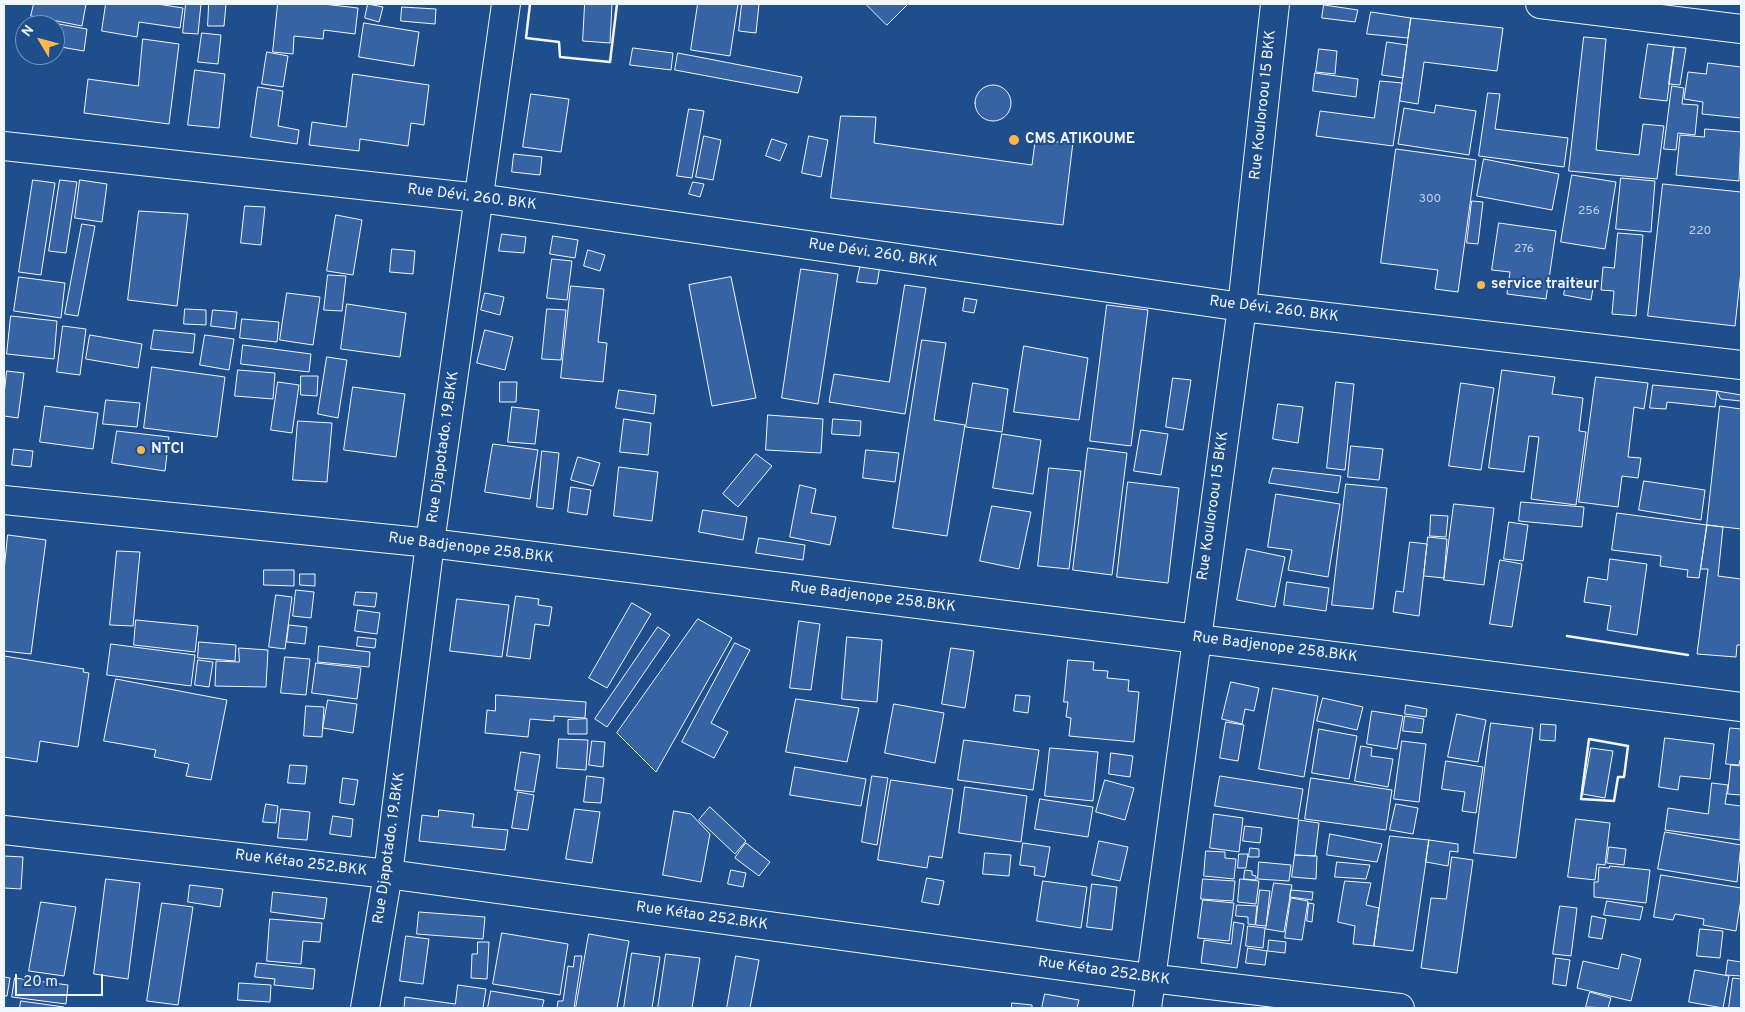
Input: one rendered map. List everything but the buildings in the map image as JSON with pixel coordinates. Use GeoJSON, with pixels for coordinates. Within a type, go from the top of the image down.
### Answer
{"type":"FeatureCollection","features":[{"type":"Feature","properties":{"kind":"street","name":"Rue Djapotado. 19.BKK"},"geometry":{"type":"LineString","coordinates":[[365,1008],[388,874],[430,543],[506,4]]}},
{"type":"Feature","properties":{"kind":"street","name":"Rue Kouloroou 15 BKK"},"geometry":{"type":"LineString","coordinates":[[1146,1008],[1242,307],[1275,4]]}},
{"type":"Feature","properties":{"kind":"street"},"geometry":{"type":"LineString","coordinates":[[1540,4],[1741,29]]}},
{"type":"Feature","properties":{"kind":"street","name":"Rue Dévi. 260. BKK"},"geometry":{"type":"LineString","coordinates":[[4,146],[479,198],[1242,307],[1741,365]]}},
{"type":"Feature","properties":{"kind":"street","name":"Rue Badjenope 258.BKK"},"geometry":{"type":"LineString","coordinates":[[4,500],[430,543],[1741,707]]}},
{"type":"Feature","properties":{"kind":"street","name":"Rue Kétao 252.BKK"},"geometry":{"type":"LineString","coordinates":[[4,830],[388,874],[1150,978],[1400,1008]]}},
{"type":"Feature","properties":{"kind":"wall"},"geometry":{"type":"LineString","coordinates":[[530,4],[526,38],[559,42],[560,57],[610,62]]}},
{"type":"Feature","properties":{"kind":"wall"},"geometry":{"type":"LineString","coordinates":[[610,62],[617,4]]}},
{"type":"Feature","properties":{"kind":"wall"},"geometry":{"type":"LineString","coordinates":[[1567,636],[1688,655]]}},
{"type":"Feature","properties":{"kind":"wall"},"geometry":{"type":"LineString","coordinates":[[1589,739],[1628,746],[1624,777],[1618,777],[1614,801],[1581,799],[1589,739]]}},
{"type":"Feature","properties":{"kind":"place","name":"CMS ATIKOUME"},"geometry":{"type":"Point","coordinates":[1014,140]}},
{"type":"Feature","properties":{"kind":"place","name":"service traiteur"},"geometry":{"type":"Point","coordinates":[1481,285]}},
{"type":"Feature","properties":{"kind":"place","name":"NTCI"},"geometry":{"type":"Point","coordinates":[141,450]}}]}
